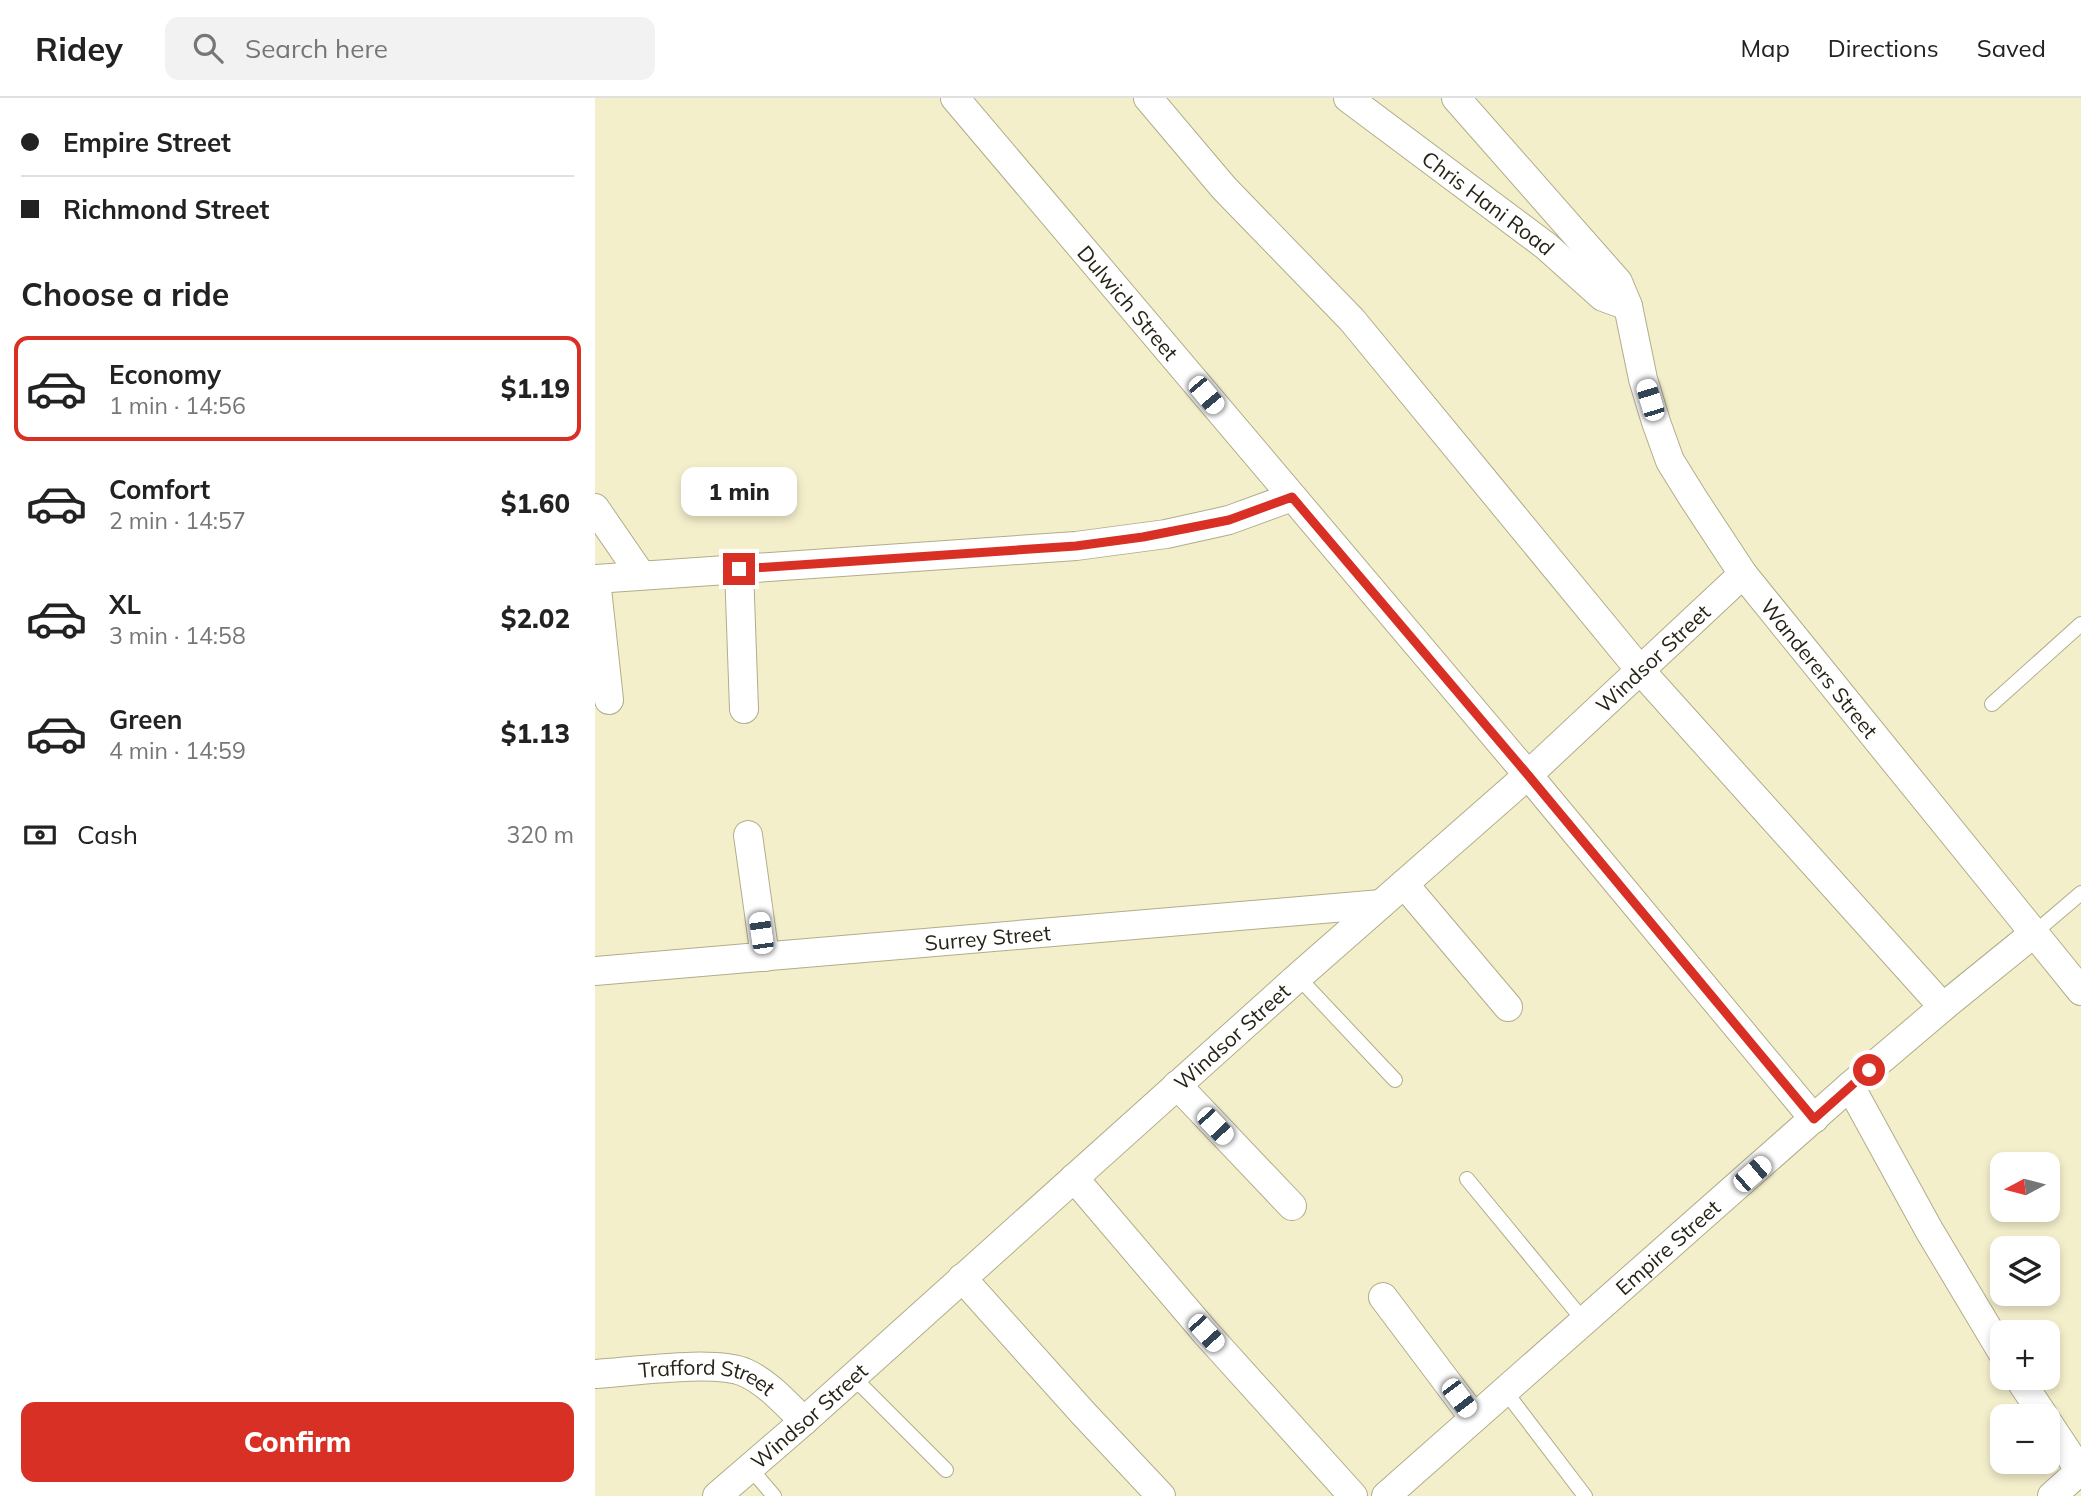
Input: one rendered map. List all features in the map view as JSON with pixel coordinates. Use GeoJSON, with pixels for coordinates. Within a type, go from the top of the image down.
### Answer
{"type":"FeatureCollection","features":[{"type":"Feature","properties":{"kind":"street","name":"Dulwich Street"},"geometry":{"type":"LineString","coordinates":[[955,98],[1528,775],[1814,1119]]}},
{"type":"Feature","properties":{"kind":"street"},"geometry":{"type":"LineString","coordinates":[[1148,98],[1224,188],[1352,320],[1640,670],[1943,1007]]}},
{"type":"Feature","properties":{"kind":"street","name":"Chris Hani Road"},"geometry":{"type":"LineString","coordinates":[[1348,98],[1546,246],[1603,297],[1628,306]]}},
{"type":"Feature","properties":{"kind":"street","name":"Wanderers Street"},"geometry":{"type":"LineString","coordinates":[[1455,98],[1618,282],[1628,306],[1643,379],[1670,461],[1743,574],[2081,991]]}},
{"type":"Feature","properties":{"kind":"street"},"geometry":{"type":"LineString","coordinates":[[609,700],[595,579],[1076,546],[1153,536],[1229,520],[1292,497]]}},
{"type":"Feature","properties":{"kind":"street"},"geometry":{"type":"LineString","coordinates":[[595,508],[641,575]]}},
{"type":"Feature","properties":{"kind":"street"},"geometry":{"type":"LineString","coordinates":[[739,569],[744,709]]}},
{"type":"Feature","properties":{"kind":"street","name":"Windsor Street"},"geometry":{"type":"LineString","coordinates":[[717,1496],[1528,775],[1743,574]]}},
{"type":"Feature","properties":{"kind":"street"},"geometry":{"type":"LineString","coordinates":[[748,835],[765,957]]}},
{"type":"Feature","properties":{"kind":"street"},"geometry":{"type":"LineString","coordinates":[[1404,884],[1508,1007]]}},
{"type":"Feature","properties":{"kind":"street","name":"Surrey Street"},"geometry":{"type":"LineString","coordinates":[[595,971],[1381,904]]}},
{"type":"Feature","properties":{"kind":"street","name":"Empire Street"},"geometry":{"type":"LineString","coordinates":[[1400,1488],[1474,1418],[1850,1087],[2033,934]]}},
{"type":"Feature","properties":{"kind":"street"},"geometry":{"type":"LineString","coordinates":[[1177,1085],[1292,1206]]}},
{"type":"Feature","properties":{"kind":"street"},"geometry":{"type":"LineString","coordinates":[[1850,1087],[1929,1230],[1990,1332]]}},
{"type":"Feature","properties":{"kind":"street"},"geometry":{"type":"LineString","coordinates":[[1074,1178],[1206,1333],[1353,1496]]}},
{"type":"Feature","properties":{"kind":"street"},"geometry":{"type":"LineString","coordinates":[[962,1278],[1161,1496]]}},
{"type":"Feature","properties":{"kind":"street"},"geometry":{"type":"LineString","coordinates":[[1383,1297],[1474,1418]]}},
{"type":"Feature","properties":{"kind":"street","name":"Trafford Street"},"geometry":{"type":"LineString","coordinates":[[595,1374],[723,1367],[744,1372],[762,1383],[804,1421]]}},
{"type":"Feature","properties":{"kind":"street"},"geometry":{"type":"LineString","coordinates":[[2052,1496],[2081,1470],[2060,1440]]}},
{"type":"Feature","properties":{"kind":"lane"},"geometry":{"type":"LineString","coordinates":[[1992,704],[2081,624]]}},
{"type":"Feature","properties":{"kind":"lane","name":"Empire Street"},"geometry":{"type":"LineString","coordinates":[[2033,934],[2081,893]]}},
{"type":"Feature","properties":{"kind":"lane"},"geometry":{"type":"LineString","coordinates":[[1298,977],[1395,1080]]}},
{"type":"Feature","properties":{"kind":"lane"},"geometry":{"type":"LineString","coordinates":[[1467,1179],[1584,1321]]}},
{"type":"Feature","properties":{"kind":"lane"},"geometry":{"type":"LineString","coordinates":[[852,1376],[946,1470]]}},
{"type":"Feature","properties":{"kind":"lane"},"geometry":{"type":"LineString","coordinates":[[1505,1391],[1585,1496]]}},
{"type":"Feature","properties":{"kind":"lane"},"geometry":{"type":"LineString","coordinates":[[750,1468],[774,1496]]}},
{"type":"Feature","properties":{"kind":"route"},"geometry":{"type":"LineString","coordinates":[[739,569],[1076,546],[1166,534],[1229,520],[1292,497],[1814,1119],[1869,1070]]}}]}
